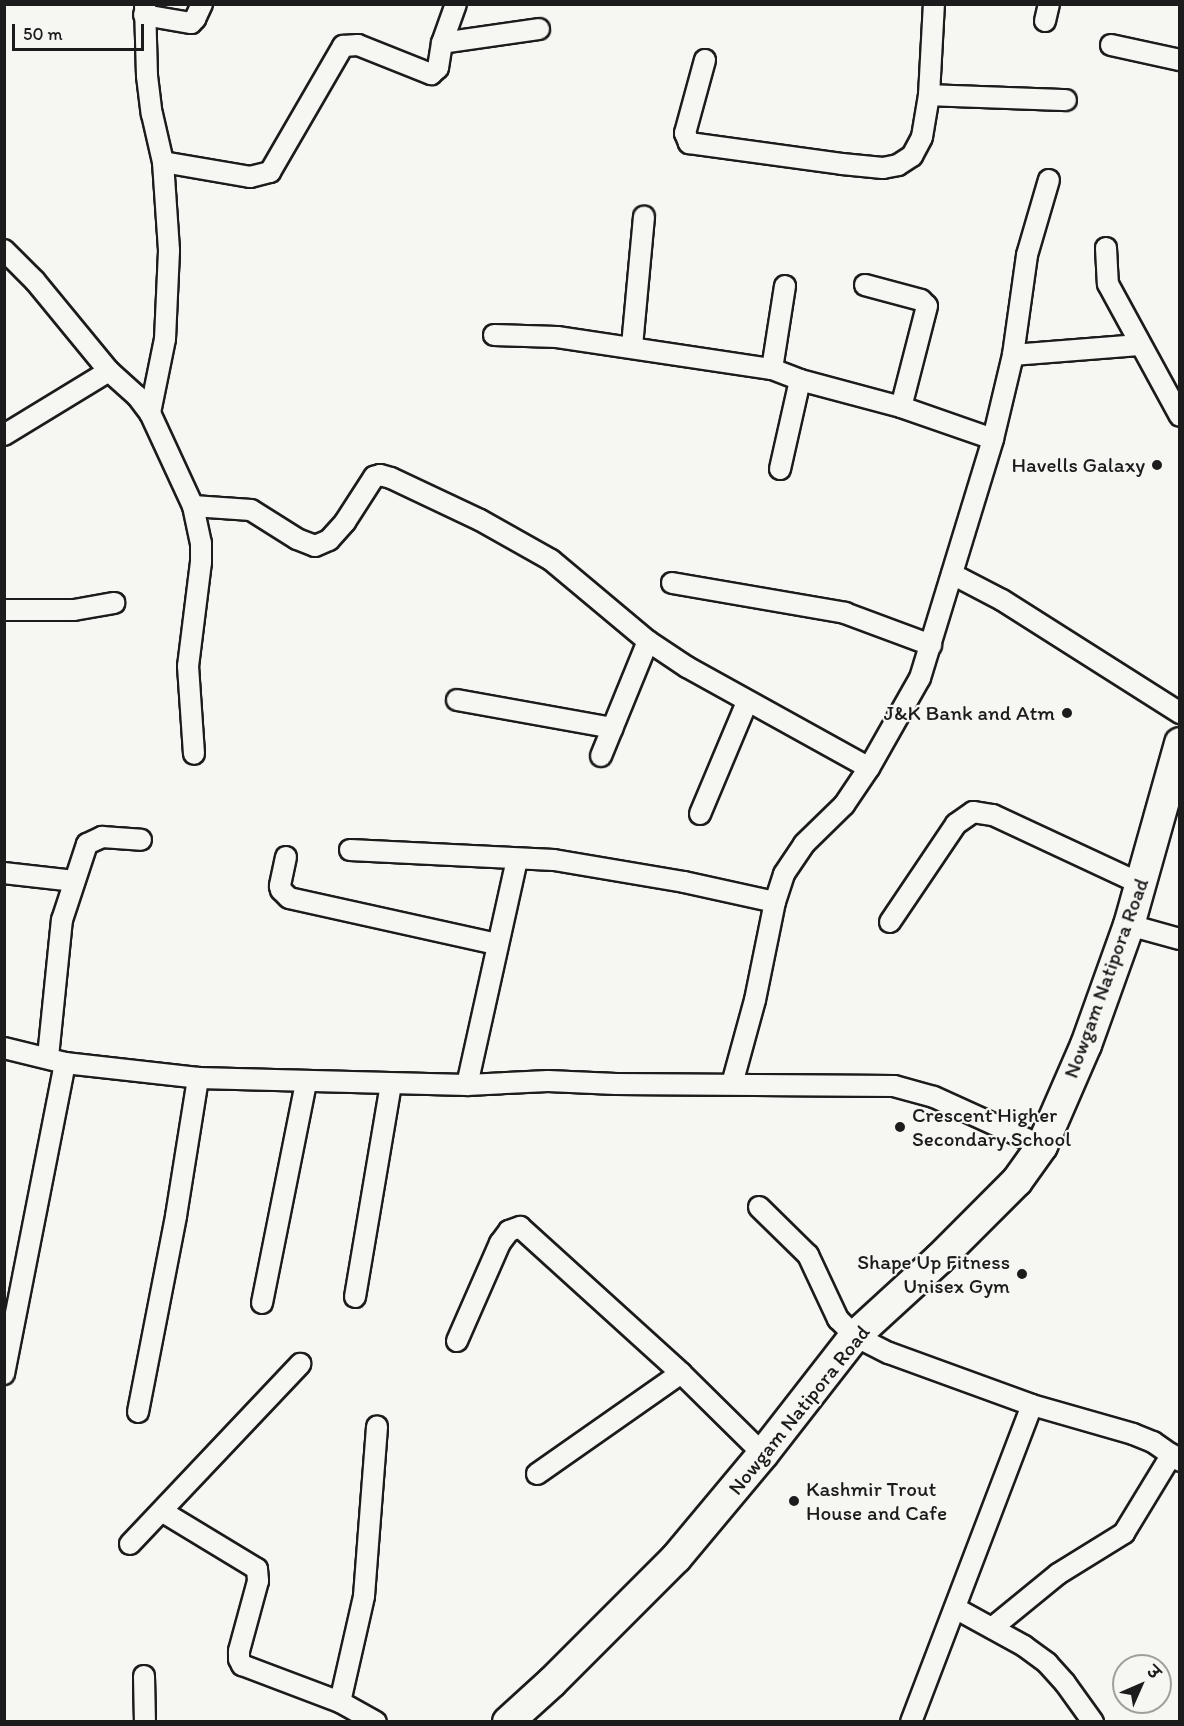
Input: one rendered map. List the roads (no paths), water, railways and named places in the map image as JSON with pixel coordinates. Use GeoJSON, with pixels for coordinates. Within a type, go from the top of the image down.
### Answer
{"type":"FeatureCollection","features":[{"type":"Feature","properties":{"kind":"main road","name":"Nowgam Natipora Road"},"geometry":{"type":"LineString","coordinates":[[508,1722],[552,1682],[676,1558],[763,1454],[855,1336],[939,1259],[1017,1180],[1042,1146],[1086,1045],[1129,925],[1179,743]]}},
{"type":"Feature","properties":{"kind":"street"},"geometry":{"type":"LineString","coordinates":[[150,413],[165,339],[169,240],[163,162],[152,114],[145,10],[190,23],[195,19],[202,4]]}},
{"type":"Feature","properties":{"kind":"street"},"geometry":{"type":"LineString","coordinates":[[163,162],[250,177],[265,174],[274,168],[343,46],[358,45],[426,74],[438,68],[442,43],[456,4]]}},
{"type":"Feature","properties":{"kind":"street"},"geometry":{"type":"LineString","coordinates":[[705,60],[686,137],[689,143],[883,168],[898,165],[918,148],[929,94],[934,4]]}},
{"type":"Feature","properties":{"kind":"street"},"geometry":{"type":"LineString","coordinates":[[442,43],[539,29]]}},
{"type":"Feature","properties":{"kind":"street"},"geometry":{"type":"LineString","coordinates":[[1111,45],[1179,60]]}},
{"type":"Feature","properties":{"kind":"street"},"geometry":{"type":"LineString","coordinates":[[929,94],[1066,100]]}},
{"type":"Feature","properties":{"kind":"street"},"geometry":{"type":"LineString","coordinates":[[732,1084],[755,1000],[775,902],[784,874],[793,857],[844,805],[869,768],[920,678],[993,439],[1013,355],[1024,270],[1049,180]]}},
{"type":"Feature","properties":{"kind":"street"},"geometry":{"type":"LineString","coordinates":[[632,346],[644,217]]}},
{"type":"Feature","properties":{"kind":"street"},"geometry":{"type":"LineString","coordinates":[[1107,248],[1108,284],[1138,345],[1179,416]]}},
{"type":"Feature","properties":{"kind":"street"},"geometry":{"type":"LineString","coordinates":[[4,250],[35,281],[109,371],[137,396],[150,413],[193,506],[201,543],[201,562],[188,666],[194,754]]}},
{"type":"Feature","properties":{"kind":"street"},"geometry":{"type":"LineString","coordinates":[[865,285],[921,300],[927,306],[901,407]]}},
{"type":"Feature","properties":{"kind":"street"},"geometry":{"type":"LineString","coordinates":[[772,369],[785,286]]}},
{"type":"Feature","properties":{"kind":"street"},"geometry":{"type":"LineString","coordinates":[[494,335],[557,337],[632,346],[772,369],[800,380],[901,407],[993,439]]}},
{"type":"Feature","properties":{"kind":"street"},"geometry":{"type":"LineString","coordinates":[[1013,355],[1138,345]]}},
{"type":"Feature","properties":{"kind":"street"},"geometry":{"type":"LineString","coordinates":[[4,435],[109,371]]}},
{"type":"Feature","properties":{"kind":"street"},"geometry":{"type":"LineString","coordinates":[[780,469],[800,380]]}},
{"type":"Feature","properties":{"kind":"street"},"geometry":{"type":"LineString","coordinates":[[193,506],[251,510],[297,540],[315,546],[329,540],[345,522],[374,477],[380,475],[391,478],[480,520],[551,560],[648,641],[747,702],[869,768]]}},
{"type":"Feature","properties":{"kind":"street"},"geometry":{"type":"LineString","coordinates":[[952,573],[1002,600],[1179,713]]}},
{"type":"Feature","properties":{"kind":"street"},"geometry":{"type":"LineString","coordinates":[[672,583],[846,613],[931,645]]}},
{"type":"Feature","properties":{"kind":"street"},"geometry":{"type":"LineString","coordinates":[[4,610],[74,610],[114,603]]}},
{"type":"Feature","properties":{"kind":"street"},"geometry":{"type":"LineString","coordinates":[[601,756],[648,641]]}},
{"type":"Feature","properties":{"kind":"street"},"geometry":{"type":"LineString","coordinates":[[457,700],[613,728]]}},
{"type":"Feature","properties":{"kind":"street"},"geometry":{"type":"LineString","coordinates":[[700,814],[747,702]]}},
{"type":"Feature","properties":{"kind":"street"},"geometry":{"type":"LineString","coordinates":[[890,922],[956,824],[973,812],[993,815],[1141,884]]}},
{"type":"Feature","properties":{"kind":"street"},"geometry":{"type":"LineString","coordinates":[[4,1374],[56,1060],[62,920],[74,881],[91,840],[102,837],[141,840]]}},
{"type":"Feature","properties":{"kind":"street"},"geometry":{"type":"LineString","coordinates":[[350,850],[554,860],[597,866],[775,902]]}},
{"type":"Feature","properties":{"kind":"street"},"geometry":{"type":"LineString","coordinates":[[286,857],[281,890],[289,898],[496,944]]}},
{"type":"Feature","properties":{"kind":"street"},"geometry":{"type":"LineString","coordinates":[[467,1085],[496,944],[517,859]]}},
{"type":"Feature","properties":{"kind":"street"},"geometry":{"type":"LineString","coordinates":[[4,873],[74,881]]}},
{"type":"Feature","properties":{"kind":"street"},"geometry":{"type":"LineString","coordinates":[[1129,925],[1179,939]]}},
{"type":"Feature","properties":{"kind":"street"},"geometry":{"type":"LineString","coordinates":[[4,1048],[56,1060],[198,1078],[467,1085],[548,1081],[894,1086],[934,1097],[1042,1146]]}},
{"type":"Feature","properties":{"kind":"street"},"geometry":{"type":"LineString","coordinates":[[138,1412],[176,1216],[198,1078]]}},
{"type":"Feature","properties":{"kind":"street"},"geometry":{"type":"LineString","coordinates":[[262,1303],[306,1082]]}},
{"type":"Feature","properties":{"kind":"street"},"geometry":{"type":"LineString","coordinates":[[355,1297],[391,1084]]}},
{"type":"Feature","properties":{"kind":"street"},"geometry":{"type":"LineString","coordinates":[[759,1207],[808,1255],[843,1328],[855,1336],[889,1353],[1032,1405],[1133,1434],[1176,1458],[1124,1533],[1058,1574],[992,1628]]}},
{"type":"Feature","properties":{"kind":"street"},"geometry":{"type":"LineString","coordinates":[[457,1341],[500,1243],[509,1231],[520,1227],[681,1373],[763,1454]]}},
{"type":"Feature","properties":{"kind":"street"},"geometry":{"type":"LineString","coordinates":[[130,1544],[163,1512],[300,1364]]}},
{"type":"Feature","properties":{"kind":"street"},"geometry":{"type":"LineString","coordinates":[[537,1474],[681,1373]]}},
{"type":"Feature","properties":{"kind":"street"},"geometry":{"type":"LineString","coordinates":[[911,1722],[1032,1405]]}},
{"type":"Feature","properties":{"kind":"street"},"geometry":{"type":"LineString","coordinates":[[340,1702],[364,1596],[377,1426]]}},
{"type":"Feature","properties":{"kind":"street"},"geometry":{"type":"LineString","coordinates":[[163,1512],[257,1569],[258,1581],[239,1651],[242,1665],[340,1702],[376,1722]]}},
{"type":"Feature","properties":{"kind":"street"},"geometry":{"type":"LineString","coordinates":[[955,1608],[992,1628],[1047,1663],[1065,1683],[1093,1722]]}},
{"type":"Feature","properties":{"kind":"street"},"geometry":{"type":"LineString","coordinates":[[144,1676],[145,1722]]}},
{"type":"Feature","properties":{"kind":"place","name":"Havells Galaxy"},"geometry":{"type":"Point","coordinates":[1157,465]}},
{"type":"Feature","properties":{"kind":"place","name":"J&K Bank and Atm"},"geometry":{"type":"Point","coordinates":[1067,713]}},
{"type":"Feature","properties":{"kind":"place","name":"Crescent Higher Secondary School"},"geometry":{"type":"Point","coordinates":[900,1127]}},
{"type":"Feature","properties":{"kind":"place","name":"Shape Up Fitness Unisex Gym"},"geometry":{"type":"Point","coordinates":[1022,1274]}},
{"type":"Feature","properties":{"kind":"place","name":"Kashmir Trout House and Cafe"},"geometry":{"type":"Point","coordinates":[794,1501]}}]}
